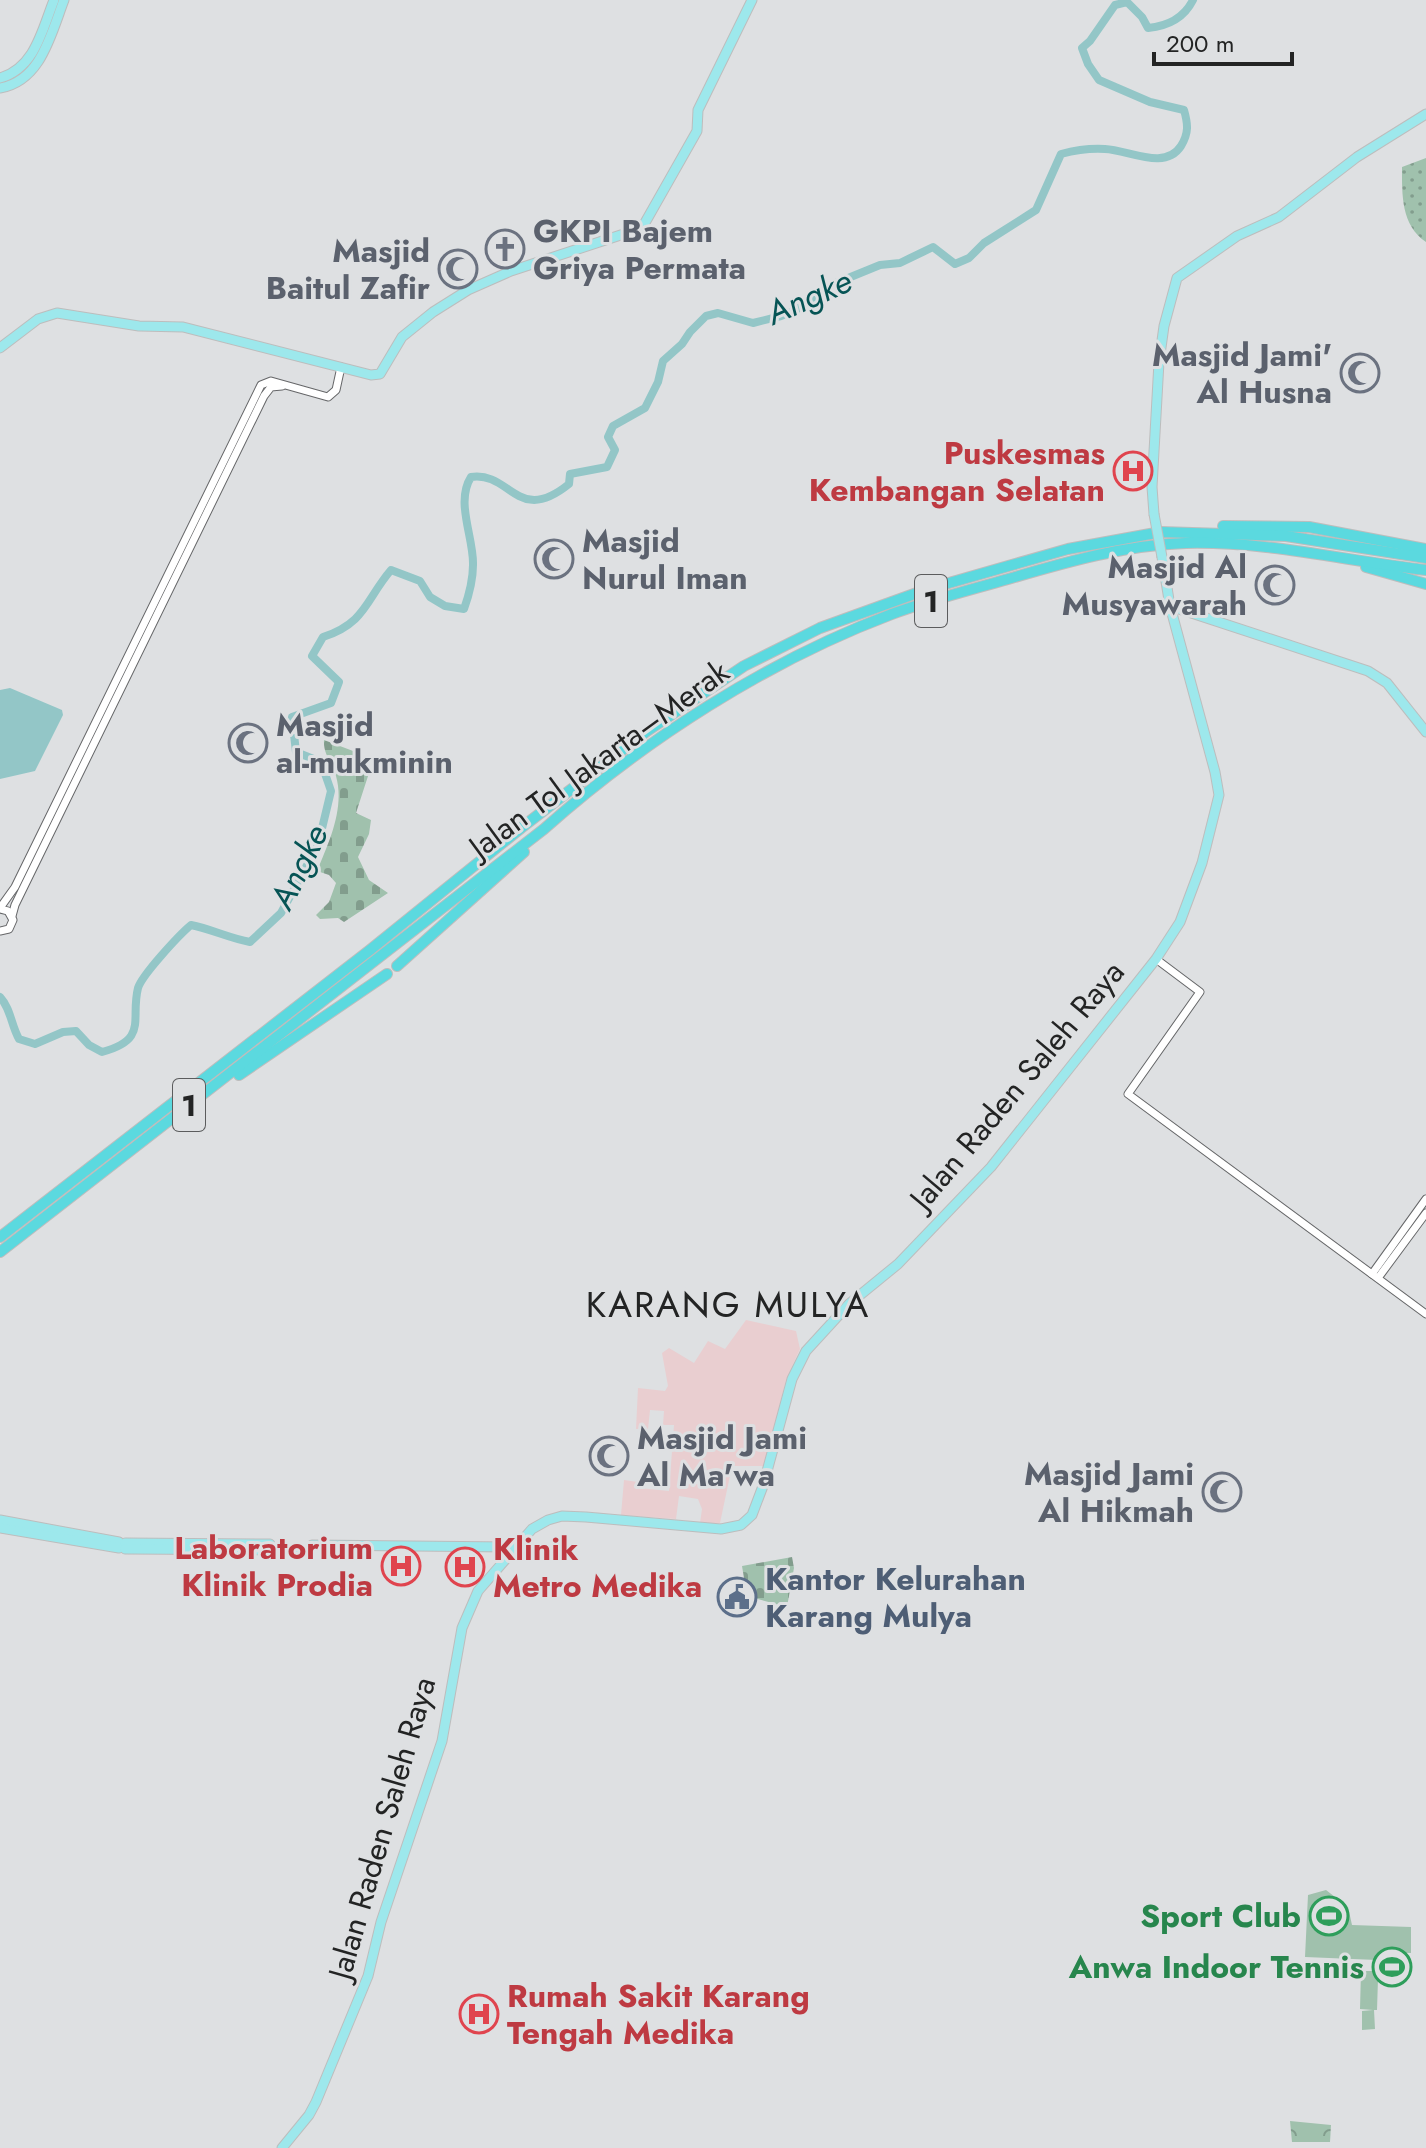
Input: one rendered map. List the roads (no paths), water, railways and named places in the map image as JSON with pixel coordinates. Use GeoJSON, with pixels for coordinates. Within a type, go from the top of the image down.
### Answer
{"type":"FeatureCollection","features":[{"type":"Feature","properties":{"kind":"highway","name":"Jalan Tol Jakarta–Merak"},"geometry":{"type":"LineString","coordinates":[[0,1237],[647,731],[744,666],[820,628],[928,589],[1068,549],[1161,532],[1286,536],[1425,551]]}},
{"type":"Feature","properties":{"kind":"highway","name":"Jalan Tol Jakarta–Merak"},"geometry":{"type":"LineString","coordinates":[[0,1252],[571,806],[641,753],[752,679],[891,614],[1069,561],[1150,546],[1248,544],[1426,571]]}},
{"type":"Feature","properties":{"kind":"highway"},"geometry":{"type":"LineString","coordinates":[[1333,557],[1426,584]]}},
{"type":"Feature","properties":{"kind":"highway"},"geometry":{"type":"LineString","coordinates":[[397,966],[506,869],[544,829]]}},
{"type":"Feature","properties":{"kind":"highway"},"geometry":{"type":"LineString","coordinates":[[0,1260],[269,1052],[387,974]]}},
{"type":"Feature","properties":{"kind":"main road"},"geometry":{"type":"LineString","coordinates":[[0,78],[18,71],[26,63],[54,0]]}},
{"type":"Feature","properties":{"kind":"main road"},"geometry":{"type":"LineString","coordinates":[[0,88],[22,80],[35,67],[64,0]]}},
{"type":"Feature","properties":{"kind":"main road"},"geometry":{"type":"LineString","coordinates":[[0,348],[33,322],[52,314],[139,326],[186,327],[371,375],[380,374],[402,337],[468,290],[533,263],[638,231],[649,218],[698,124],[698,110],[752,0]]}},
{"type":"Feature","properties":{"kind":"main road","name":"Jalan Raden Saleh Raya"},"geometry":{"type":"LineString","coordinates":[[282,2148],[316,2102],[364,1988],[381,1922],[442,1741],[466,1618],[475,1596],[512,1550],[540,1523],[562,1516],[721,1529],[744,1523],[756,1506],[792,1379],[806,1351],[849,1304],[908,1254],[991,1167],[1156,959],[1183,915],[1202,863],[1219,795],[1214,765],[1170,606],[1154,514],[1152,487],[1159,362],[1174,284],[1219,247],[1284,213],[1357,157],[1426,114]]}},
{"type":"Feature","properties":{"kind":"main road"},"geometry":{"type":"LineString","coordinates":[[1170,606],[1368,671],[1387,683],[1426,732]]}},
{"type":"Feature","properties":{"kind":"main road"},"geometry":{"type":"LineString","coordinates":[[0,1520],[122,1546]]}},
{"type":"Feature","properties":{"kind":"main road"},"geometry":{"type":"LineString","coordinates":[[0,1528],[122,1546],[512,1550]]}},
{"type":"Feature","properties":{"kind":"street"},"geometry":{"type":"LineString","coordinates":[[12,916],[0,909],[22,873],[248,420],[267,390],[273,386],[285,385],[320,396],[331,396],[336,390],[341,367]]}},
{"type":"Feature","properties":{"kind":"street"},"geometry":{"type":"LineString","coordinates":[[1,932],[11,927],[15,905],[248,420]]}},
{"type":"Feature","properties":{"kind":"street"},"geometry":{"type":"LineString","coordinates":[[1156,959],[1200,992],[1128,1094],[1426,1314]]}},
{"type":"Feature","properties":{"kind":"street"},"geometry":{"type":"LineString","coordinates":[[1375,1276],[1426,1199]]}},
{"type":"Feature","properties":{"kind":"street"},"geometry":{"type":"LineString","coordinates":[[1375,1276],[1426,1213]]}},
{"type":"Feature","properties":{"kind":"water"},"geometry":{"type":"Polygon","coordinates":[[[10,688],[62,710],[63,715],[35,771],[0,779],[0,690],[10,688]]]}},
{"type":"Feature","properties":{"kind":"waterway","name":"Angke"},"geometry":{"type":"LineString","coordinates":[[0,997],[19,1039],[35,1044],[63,1032],[76,1031],[89,1045],[102,1052],[117,1047],[132,1034],[141,982],[191,925],[250,942],[281,913],[318,845],[331,791],[321,762],[296,752],[292,717],[331,703],[339,682],[312,656],[323,637],[357,617],[391,570],[420,581],[430,597],[445,606],[464,609],[473,571],[465,509],[471,477],[496,481],[526,499],[552,496],[569,484],[570,474],[607,467],[615,450],[608,437],[613,426],[645,408],[658,382],[663,361],[706,316],[718,313],[753,323],[781,316],[796,310],[831,285],[880,265],[900,263],[933,247],[955,264],[969,258],[984,243],[1036,210],[1061,154],[1099,149],[1156,158],[1174,153],[1187,133],[1184,110],[1150,102],[1099,80],[1082,48],[1115,5],[1127,2],[1148,28],[1175,20],[1193,0]]}},
{"type":"Feature","properties":{"kind":"place","name":"GKPI Bajem Griya Permata"},"geometry":{"type":"Point","coordinates":[505,249]}},
{"type":"Feature","properties":{"kind":"place","name":"Masjid Baitul Zafir"},"geometry":{"type":"Point","coordinates":[458,269]}},
{"type":"Feature","properties":{"kind":"place","name":"Masjid Jami' Al Husna"},"geometry":{"type":"Point","coordinates":[1360,373]}},
{"type":"Feature","properties":{"kind":"place","name":"Puskesmas Kembangan Selatan"},"geometry":{"type":"Point","coordinates":[1133,471]}},
{"type":"Feature","properties":{"kind":"place","name":"Masjid Nurul Iman"},"geometry":{"type":"Point","coordinates":[554,559]}},
{"type":"Feature","properties":{"kind":"place","name":"Masjid Al Musyawarah"},"geometry":{"type":"Point","coordinates":[1275,585]}},
{"type":"Feature","properties":{"kind":"place","name":"Masjid al-mukminin"},"geometry":{"type":"Point","coordinates":[248,743]}},
{"type":"Feature","properties":{"kind":"place","name":"Masjid Jami Al Ma'wa"},"geometry":{"type":"Point","coordinates":[609,1456]}},
{"type":"Feature","properties":{"kind":"place","name":"Masjid Jami Al Hikmah"},"geometry":{"type":"Point","coordinates":[1222,1492]}},
{"type":"Feature","properties":{"kind":"place","name":"Laboratorium Klinik Prodia"},"geometry":{"type":"Point","coordinates":[401,1566]}},
{"type":"Feature","properties":{"kind":"place","name":"Klinik Metro Medika"},"geometry":{"type":"Point","coordinates":[465,1567]}},
{"type":"Feature","properties":{"kind":"place","name":"Kantor Kelurahan Karang Mulya"},"geometry":{"type":"Point","coordinates":[737,1597]}},
{"type":"Feature","properties":{"kind":"place","name":"Sport Club"},"geometry":{"type":"Point","coordinates":[1329,1916]}},
{"type":"Feature","properties":{"kind":"place","name":"Anwa Indoor Tennis"},"geometry":{"type":"Point","coordinates":[1392,1967]}},
{"type":"Feature","properties":{"kind":"place","name":"Rumah Sakit Karang Tengah Medika"},"geometry":{"type":"Point","coordinates":[479,2014]}},
{"type":"Feature","properties":{"kind":"district","name":"KARANG MULYA"},"geometry":{"type":"Point","coordinates":[728,1304]}}]}
